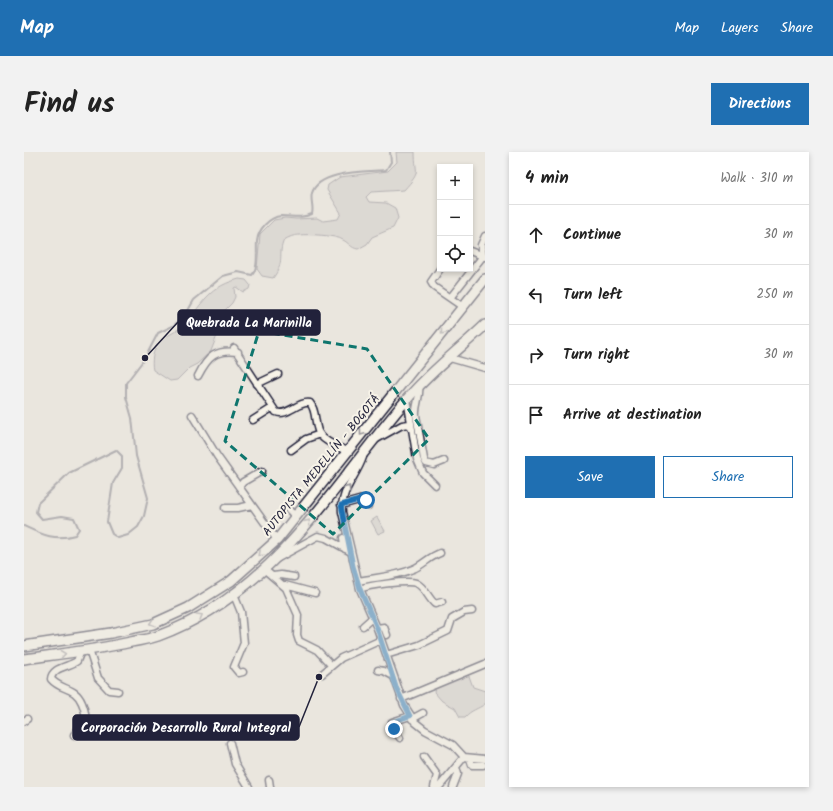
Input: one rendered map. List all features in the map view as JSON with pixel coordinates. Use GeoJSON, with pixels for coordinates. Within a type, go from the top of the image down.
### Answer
{"type":"FeatureCollection","features":[{"type":"Feature","properties":{"kind":"highway","name":"AUTOPISTA MEDELLÍN - BOGOTÁ"},"geometry":{"type":"LineString","coordinates":[[24,646],[111,633],[153,624],[188,608],[231,582],[277,540],[299,514],[485,279]]}},
{"type":"Feature","properties":{"kind":"highway"},"geometry":{"type":"LineString","coordinates":[[471,296],[485,284]]}},
{"type":"Feature","properties":{"kind":"highway","name":"AUTOPISTA MEDELLÍN - BOGOTÁ"},"geometry":{"type":"LineString","coordinates":[[24,659],[85,650],[157,636],[194,619],[269,573],[276,559],[308,523],[419,385],[485,325]]}},
{"type":"Feature","properties":{"kind":"street"},"geometry":{"type":"LineString","coordinates":[[484,256],[481,245],[485,236]]}},
{"type":"Feature","properties":{"kind":"street"},"geometry":{"type":"LineString","coordinates":[[473,252],[484,256]]}},
{"type":"Feature","properties":{"kind":"street"},"geometry":{"type":"LineString","coordinates":[[450,298],[484,256]]}},
{"type":"Feature","properties":{"kind":"street"},"geometry":{"type":"LineString","coordinates":[[438,272],[431,282],[463,307]]}},
{"type":"Feature","properties":{"kind":"street"},"geometry":{"type":"LineString","coordinates":[[198,376],[209,360],[217,352],[236,350],[272,408],[281,413],[302,403],[310,403],[314,408],[320,434],[326,440],[348,452]]}},
{"type":"Feature","properties":{"kind":"street"},"geometry":{"type":"LineString","coordinates":[[450,358],[485,368]]}},
{"type":"Feature","properties":{"kind":"street"},"geometry":{"type":"LineString","coordinates":[[257,384],[278,374]]}},
{"type":"Feature","properties":{"kind":"street"},"geometry":{"type":"LineString","coordinates":[[419,385],[420,395],[416,415],[424,459],[426,463],[434,465],[444,461]]}},
{"type":"Feature","properties":{"kind":"street"},"geometry":{"type":"LineString","coordinates":[[407,399],[420,466],[423,473],[434,485]]}},
{"type":"Feature","properties":{"kind":"street"},"geometry":{"type":"LineString","coordinates":[[253,420],[272,408]]}},
{"type":"Feature","properties":{"kind":"street"},"geometry":{"type":"LineString","coordinates":[[192,415],[203,429],[239,487],[277,540]]}},
{"type":"Feature","properties":{"kind":"street"},"geometry":{"type":"LineString","coordinates":[[373,442],[402,425],[409,424],[412,430]]}},
{"type":"Feature","properties":{"kind":"street"},"geometry":{"type":"LineString","coordinates":[[291,450],[306,439],[320,434]]}},
{"type":"Feature","properties":{"kind":"street"},"geometry":{"type":"LineString","coordinates":[[348,551],[341,505],[343,495],[360,469],[365,451]]}},
{"type":"Feature","properties":{"kind":"street"},"geometry":{"type":"LineString","coordinates":[[239,487],[243,482],[262,471]]}},
{"type":"Feature","properties":{"kind":"street"},"geometry":{"type":"LineString","coordinates":[[341,505],[363,499],[366,500],[368,506]]}},
{"type":"Feature","properties":{"kind":"street"},"geometry":{"type":"LineString","coordinates":[[226,508],[238,508],[252,505]]}},
{"type":"Feature","properties":{"kind":"street"},"geometry":{"type":"LineString","coordinates":[[286,507],[292,513],[299,514]]}},
{"type":"Feature","properties":{"kind":"street"},"geometry":{"type":"LineString","coordinates":[[276,559],[318,536],[326,538],[348,551]]}},
{"type":"Feature","properties":{"kind":"street"},"geometry":{"type":"LineString","coordinates":[[342,538],[348,551],[360,589],[377,628],[401,699],[411,717],[425,730],[453,745],[467,758],[484,762]]}},
{"type":"Feature","properties":{"kind":"street"},"geometry":{"type":"LineString","coordinates":[[358,581],[409,571],[420,565],[429,557],[440,553]]}},
{"type":"Feature","properties":{"kind":"street"},"geometry":{"type":"LineString","coordinates":[[269,573],[294,578]]}},
{"type":"Feature","properties":{"kind":"street"},"geometry":{"type":"LineString","coordinates":[[269,573],[285,584],[315,593]]}},
{"type":"Feature","properties":{"kind":"street"},"geometry":{"type":"LineString","coordinates":[[360,589],[368,586],[416,583],[435,604],[442,602]]}},
{"type":"Feature","properties":{"kind":"street"},"geometry":{"type":"LineString","coordinates":[[285,584],[298,615],[297,635],[299,641],[317,650],[331,665]]}},
{"type":"Feature","properties":{"kind":"street"},"geometry":{"type":"LineString","coordinates":[[234,595],[241,612],[244,643],[234,667],[239,673],[243,672]]}},
{"type":"Feature","properties":{"kind":"street"},"geometry":{"type":"LineString","coordinates":[[386,656],[419,645],[448,631],[452,619],[464,612],[472,611]]}},
{"type":"Feature","properties":{"kind":"street"},"geometry":{"type":"LineString","coordinates":[[363,626],[372,618]]}},
{"type":"Feature","properties":{"kind":"street"},"geometry":{"type":"LineString","coordinates":[[377,628],[384,627],[387,635]]}},
{"type":"Feature","properties":{"kind":"street"},"geometry":{"type":"LineString","coordinates":[[322,674],[331,665],[369,644],[381,640]]}},
{"type":"Feature","properties":{"kind":"street"},"geometry":{"type":"LineString","coordinates":[[74,734],[85,718],[83,706],[79,696],[74,691],[55,683],[51,678],[51,674],[54,670],[77,661],[85,650],[98,678],[109,690],[118,691]]}},
{"type":"Feature","properties":{"kind":"street"},"geometry":{"type":"LineString","coordinates":[[401,699],[485,664]]}},
{"type":"Feature","properties":{"kind":"street"},"geometry":{"type":"LineString","coordinates":[[378,670],[384,671],[393,676]]}},
{"type":"Feature","properties":{"kind":"street"},"geometry":{"type":"LineString","coordinates":[[400,738],[394,729],[392,722],[423,714]]}},
{"type":"Feature","properties":{"kind":"street"},"geometry":{"type":"LineString","coordinates":[[230,743],[235,764],[249,787]]}},
{"type":"Feature","properties":{"kind":"street"},"geometry":{"type":"LineString","coordinates":[[424,757],[438,775],[434,787]]}},
{"type":"Feature","properties":{"kind":"street"},"geometry":{"type":"LineString","coordinates":[[439,787],[445,777],[467,758]]}},
{"type":"Feature","properties":{"kind":"street"},"geometry":{"type":"LineString","coordinates":[[453,787],[458,774],[456,767]]}},
{"type":"Feature","properties":{"kind":"street"},"geometry":{"type":"LineString","coordinates":[[444,787],[445,777]]}},
{"type":"Feature","properties":{"kind":"street"},"geometry":{"type":"LineString","coordinates":[[269,780],[270,787]]}},
{"type":"Feature","properties":{"kind":"highlighted area"},"geometry":{"type":"Polygon","coordinates":[[[259,331],[367,349],[429,439],[333,534],[225,441],[259,331]]]}},
{"type":"Feature","properties":{"kind":"shaded area"},"geometry":{"type":"Polygon","coordinates":[[[396,152],[415,152],[416,172],[413,179],[404,190],[371,192],[366,197],[369,202],[386,203],[395,208],[398,218],[393,228],[372,237],[367,244],[358,249],[339,238],[334,237],[322,235],[292,236],[284,240],[279,267],[273,278],[262,276],[257,269],[260,234],[274,220],[285,218],[317,218],[323,221],[338,219],[341,213],[327,190],[328,185],[340,177],[388,171],[397,162],[396,152]]]}},
{"type":"Feature","properties":{"kind":"shaded area"},"geometry":{"type":"Polygon","coordinates":[[[239,279],[246,280],[250,285],[249,289],[243,292],[236,287],[234,288],[235,297],[232,303],[223,312],[217,324],[218,333],[211,351],[197,364],[189,368],[177,380],[170,381],[153,370],[153,356],[156,346],[160,341],[176,331],[186,322],[204,300],[217,288],[239,279]]]}},
{"type":"Feature","properties":{"kind":"shaded area"},"geometry":{"type":"Polygon","coordinates":[[[377,517],[385,531],[378,534],[371,521],[377,517]]]}},
{"type":"Feature","properties":{"kind":"shaded area"},"geometry":{"type":"Polygon","coordinates":[[[465,675],[469,676],[473,687],[485,691],[485,704],[465,717],[460,717],[455,708],[442,701],[434,692],[436,687],[465,675]]]}},
{"type":"Feature","properties":{"kind":"waterway"},"geometry":{"type":"LineString","coordinates":[[24,526],[49,536],[68,537],[75,535],[79,529],[74,518],[62,516],[42,519],[36,512],[38,503],[69,473],[116,450],[122,456],[122,468],[113,483],[107,522],[112,534],[118,538],[128,535],[138,527],[144,516],[148,498],[136,456],[132,418],[126,397],[126,383],[145,358],[158,333],[173,326],[186,314],[194,300],[223,276],[238,272],[252,275],[256,268],[259,233],[268,221],[281,216],[300,217],[312,214],[312,193],[316,185],[333,176],[356,172],[386,170],[391,162],[390,152]]}},
{"type":"Feature","properties":{"kind":"place","name":"Quebrada La Marinilla"},"geometry":{"type":"Point","coordinates":[145,358]}},
{"type":"Feature","properties":{"kind":"place","name":"Corporación Desarrollo Rural Integral"},"geometry":{"type":"Point","coordinates":[319,677]}},
{"type":"Feature","properties":{"kind":"route"},"geometry":{"type":"LineString","coordinates":[[366,500],[363,499],[341,505],[353,566],[360,589],[377,628],[396,687],[410,716],[392,722],[394,729]]}}]}
